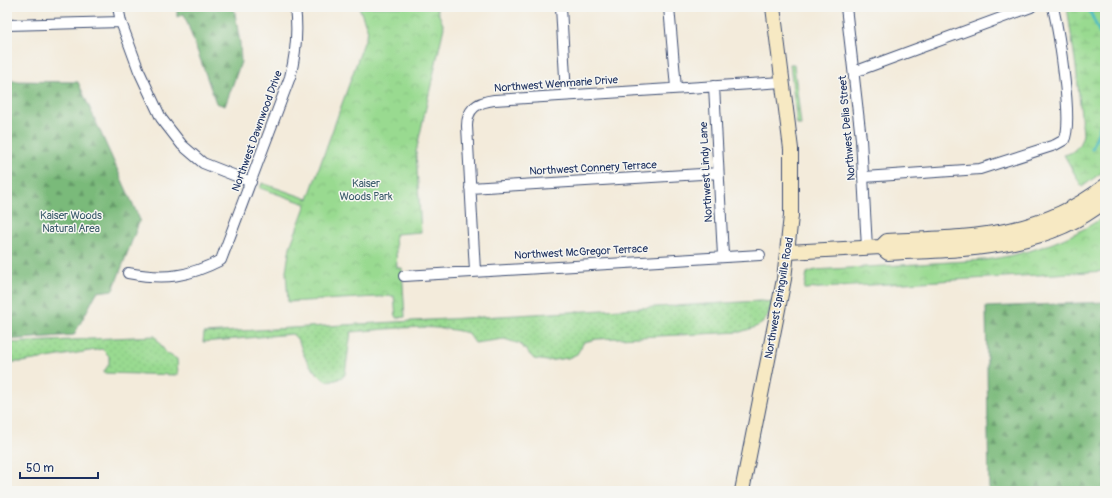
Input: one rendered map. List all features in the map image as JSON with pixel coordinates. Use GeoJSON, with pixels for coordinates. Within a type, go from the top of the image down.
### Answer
{"type":"FeatureCollection","features":[{"type":"Feature","properties":{"kind":"street"},"geometry":{"type":"LineString","coordinates":[[118,7],[121,22],[139,71],[160,118],[182,145],[203,163],[251,182]]}},
{"type":"Feature","properties":{"kind":"street","name":"Northwest Dawnwood Drive"},"geometry":{"type":"LineString","coordinates":[[128,273],[159,276],[193,273],[221,260],[290,78],[297,39],[295,7]]}},
{"type":"Feature","properties":{"kind":"street"},"geometry":{"type":"LineString","coordinates":[[561,7],[566,95]]}},
{"type":"Feature","properties":{"kind":"street"},"geometry":{"type":"LineString","coordinates":[[669,7],[676,88]]}},
{"type":"Feature","properties":{"kind":"street","name":"Northwest Springville Road"},"geometry":{"type":"LineString","coordinates":[[742,491],[788,252],[792,201],[792,172],[783,82],[773,7]]}},
{"type":"Feature","properties":{"kind":"street","name":"Northwest Delia Street"},"geometry":{"type":"LineString","coordinates":[[846,7],[864,177],[874,247]]}},
{"type":"Feature","properties":{"kind":"street"},"geometry":{"type":"LineString","coordinates":[[854,72],[1031,7]]}},
{"type":"Feature","properties":{"kind":"street"},"geometry":{"type":"LineString","coordinates":[[864,177],[980,169],[1056,145],[1064,140],[1068,132],[1066,94],[1062,56],[1053,7]]}},
{"type":"Feature","properties":{"kind":"street"},"geometry":{"type":"LineString","coordinates":[[7,26],[121,22]]}},
{"type":"Feature","properties":{"kind":"street","name":"Northwest Wenmarie Drive"},"geometry":{"type":"LineString","coordinates":[[475,271],[467,126],[472,109],[478,104],[494,100],[783,82]]}},
{"type":"Feature","properties":{"kind":"street","name":"Northwest Lindy Lane"},"geometry":{"type":"LineString","coordinates":[[714,86],[723,256]]}},
{"type":"Feature","properties":{"kind":"street","name":"Northwest Connery Terrace"},"geometry":{"type":"LineString","coordinates":[[470,188],[718,173]]}},
{"type":"Feature","properties":{"kind":"street"},"geometry":{"type":"LineString","coordinates":[[788,252],[874,247],[887,241],[978,236],[1020,229],[1039,223],[1070,209],[1105,186]]}},
{"type":"Feature","properties":{"kind":"street"},"geometry":{"type":"LineString","coordinates":[[874,247],[888,253],[981,248],[1021,242],[1047,233],[1076,220],[1105,201]]}},
{"type":"Feature","properties":{"kind":"street","name":"Northwest McGregor Terrace"},"geometry":{"type":"LineString","coordinates":[[404,276],[760,255]]}},
{"type":"Feature","properties":{"kind":"green space"},"geometry":{"type":"Polygon","coordinates":[[[177,7],[234,7],[240,43],[241,62],[225,106],[216,103],[184,14],[177,17],[177,7]]]}},
{"type":"Feature","properties":{"kind":"green space","name":"Kaiser Woods Park"},"geometry":{"type":"Polygon","coordinates":[[[359,7],[436,7],[444,27],[416,152],[421,232],[395,234],[397,268],[402,268],[405,317],[396,318],[394,296],[288,302],[286,271],[290,247],[306,204],[260,188],[262,183],[308,199],[368,31],[359,7]]]}},
{"type":"Feature","properties":{"kind":"green space"},"geometry":{"type":"Polygon","coordinates":[[[1067,7],[1105,7],[1105,170],[1082,187],[1064,155],[1077,148],[1083,134],[1076,67],[1067,7]]]}},
{"type":"Feature","properties":{"kind":"green space","name":"Kaiser Woods Natural Area"},"geometry":{"type":"Polygon","coordinates":[[[7,34],[11,81],[78,82],[140,220],[113,290],[97,292],[74,335],[7,340],[7,34]]]}},
{"type":"Feature","properties":{"kind":"green space"},"geometry":{"type":"Polygon","coordinates":[[[790,64],[794,64],[801,125],[797,125],[790,64]]]}},
{"type":"Feature","properties":{"kind":"green space"},"geometry":{"type":"Polygon","coordinates":[[[1105,216],[1105,271],[804,289],[807,273],[815,270],[985,260],[1017,254],[1047,245],[1077,233],[1105,216]]]}},
{"type":"Feature","properties":{"kind":"green space"},"geometry":{"type":"Polygon","coordinates":[[[760,301],[772,302],[765,320],[754,328],[740,332],[597,339],[584,342],[577,354],[568,358],[547,361],[534,359],[520,344],[504,339],[475,343],[468,333],[454,330],[425,327],[351,332],[344,376],[336,380],[326,381],[310,365],[298,341],[292,334],[203,342],[204,333],[760,301]]]}},
{"type":"Feature","properties":{"kind":"green space"},"geometry":{"type":"Polygon","coordinates":[[[1105,302],[1105,491],[989,491],[986,307],[1105,302]]]}},
{"type":"Feature","properties":{"kind":"green space"},"geometry":{"type":"Polygon","coordinates":[[[155,336],[166,353],[177,359],[178,375],[103,373],[109,364],[109,356],[102,349],[22,362],[7,362],[7,343],[155,336]]]}},
{"type":"Feature","properties":{"kind":"waterway"},"geometry":{"type":"LineString","coordinates":[[1088,7],[1105,45],[1105,50]]}},
{"type":"Feature","properties":{"kind":"waterway"},"geometry":{"type":"LineString","coordinates":[[1092,149],[1105,114]]}}]}
